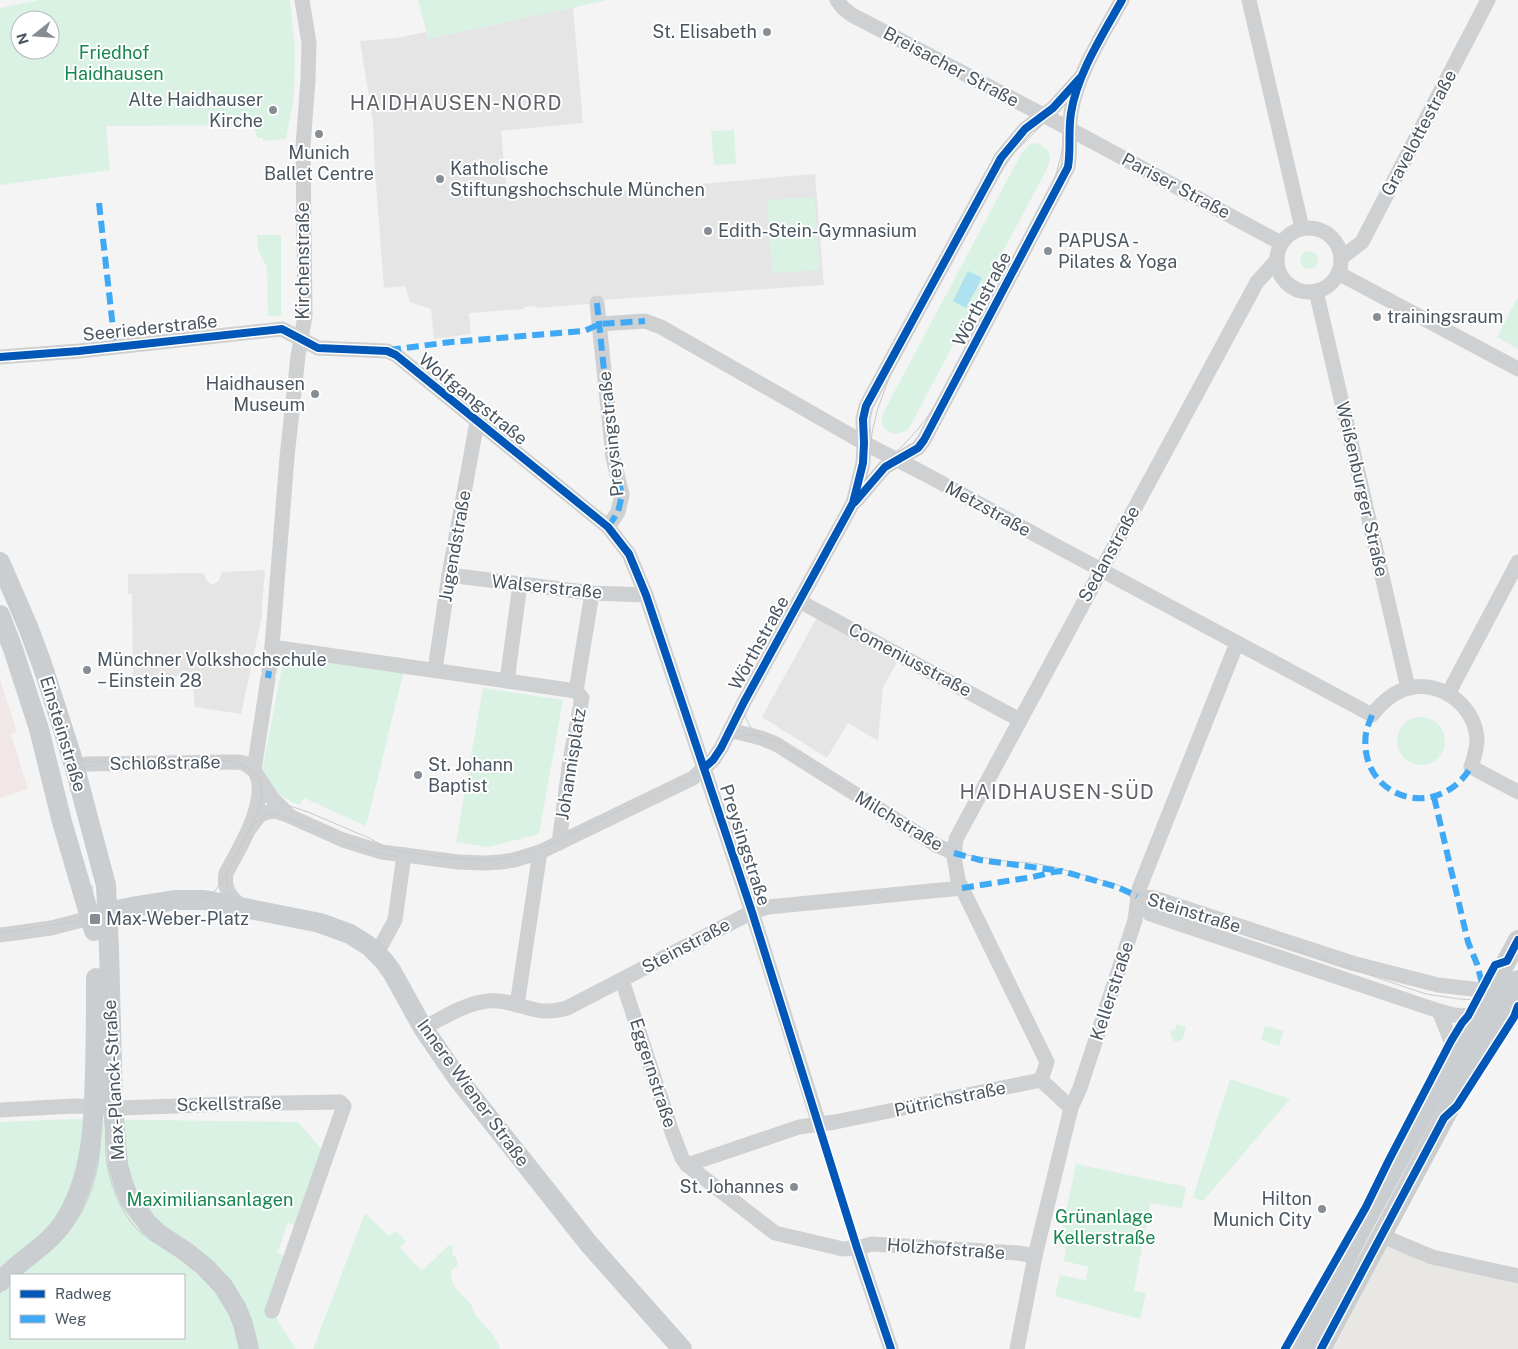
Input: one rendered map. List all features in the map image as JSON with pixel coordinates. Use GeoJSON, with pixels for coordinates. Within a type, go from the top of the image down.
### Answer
{"type":"FeatureCollection","features":[{"type":"Feature","properties":{"kind":"main road","name":"Einsteinstraße"},"geometry":{"type":"LineString","coordinates":[[0,562],[42,664],[75,766],[106,885],[99,915]]}},
{"type":"Feature","properties":{"kind":"main road","name":"Einsteinstraße"},"geometry":{"type":"LineString","coordinates":[[0,615],[39,729],[62,822],[99,915]]}},
{"type":"Feature","properties":{"kind":"main road"},"geometry":{"type":"LineString","coordinates":[[99,915],[176,900],[200,899]]}},
{"type":"Feature","properties":{"kind":"main road","name":"Innere Wiener Straße"},"geometry":{"type":"LineString","coordinates":[[200,899],[330,926],[350,934],[377,953],[392,972],[423,1028],[458,1079],[550,1197],[623,1284],[682,1349]]}},
{"type":"Feature","properties":{"kind":"main road","name":"Max-Planck-Straße"},"geometry":{"type":"LineString","coordinates":[[99,915],[104,1107],[126,1193],[148,1224],[205,1267],[222,1286],[237,1309],[249,1349]]}},
{"type":"Feature","properties":{"kind":"main road"},"geometry":{"type":"LineString","coordinates":[[1507,1003],[1518,940]]}},
{"type":"Feature","properties":{"kind":"main road"},"geometry":{"type":"LineString","coordinates":[[1321,1349],[1518,980]]}},
{"type":"Feature","properties":{"kind":"main road"},"geometry":{"type":"LineString","coordinates":[[1300,1349],[1362,1228],[1477,1016],[1507,1003]]}},
{"type":"Feature","properties":{"kind":"main road","name":"Max-Planck-Straße"},"geometry":{"type":"LineString","coordinates":[[0,1282],[10,1271],[53,1237],[69,1213],[79,1192],[87,1163],[92,1129],[104,1107]]}},
{"type":"Feature","properties":{"kind":"street","name":"Kirchenstraße"},"geometry":{"type":"LineString","coordinates":[[200,899],[214,892],[226,873],[250,828],[258,795],[259,783],[255,771],[272,647],[287,457],[305,316],[303,146],[309,43],[302,0]]}},
{"type":"Feature","properties":{"kind":"street","name":"Breisacher Straße"},"geometry":{"type":"LineString","coordinates":[[837,0],[852,15],[1070,130]]}},
{"type":"Feature","properties":{"kind":"street","name":"Wörthstraße"},"geometry":{"type":"LineString","coordinates":[[559,843],[693,778],[717,754],[853,503],[885,467],[918,448],[924,440],[1068,167],[1070,114],[1080,78],[1122,0]]}},
{"type":"Feature","properties":{"kind":"street"},"geometry":{"type":"LineString","coordinates":[[1249,0],[1302,228]]}},
{"type":"Feature","properties":{"kind":"street","name":"Gravelottestraße"},"geometry":{"type":"LineString","coordinates":[[1341,258],[1362,242],[1488,0]]}},
{"type":"Feature","properties":{"kind":"street","name":"Wörthstraße"},"geometry":{"type":"LineString","coordinates":[[853,503],[860,478],[864,443],[863,419],[866,406],[1001,158],[1018,136],[1053,108],[1080,78]]}},
{"type":"Feature","properties":{"kind":"street","name":"Pariser Straße"},"geometry":{"type":"LineString","coordinates":[[1070,130],[1281,243]]}},
{"type":"Feature","properties":{"kind":"street"},"geometry":{"type":"LineString","coordinates":[[1302,228],[1313,228],[1323,231],[1332,238],[1338,247],[1341,258],[1338,273],[1332,281],[1316,291],[1306,292],[1297,290],[1289,285],[1278,270],[1278,251],[1281,243],[1286,236],[1302,228]]}},
{"type":"Feature","properties":{"kind":"street","name":"Sedanstraße"},"geometry":{"type":"LineString","coordinates":[[954,853],[956,839],[1257,282],[1277,260]]}},
{"type":"Feature","properties":{"kind":"street"},"geometry":{"type":"LineString","coordinates":[[1338,273],[1518,369]]}},
{"type":"Feature","properties":{"kind":"street","name":"Weißenburger Straße"},"geometry":{"type":"LineString","coordinates":[[1316,291],[1408,688]]}},
{"type":"Feature","properties":{"kind":"street","name":"Preysingstraße"},"geometry":{"type":"LineString","coordinates":[[597,303],[613,456],[622,495],[618,512],[608,527],[629,554],[646,595],[752,912],[819,1124]]}},
{"type":"Feature","properties":{"kind":"street","name":"Metzstraße"},"geometry":{"type":"LineString","coordinates":[[600,324],[645,321],[661,328],[864,443],[1372,715],[1380,704],[1392,695],[1408,688]]}},
{"type":"Feature","properties":{"kind":"street","name":"Seeriederstraße"},"geometry":{"type":"LineString","coordinates":[[0,357],[80,351],[282,330],[301,339]]}},
{"type":"Feature","properties":{"kind":"street","name":"Wolfgangstraße"},"geometry":{"type":"LineString","coordinates":[[301,339],[318,348],[387,351],[392,353],[608,527]]}},
{"type":"Feature","properties":{"kind":"street","name":"Jugendstraße"},"geometry":{"type":"LineString","coordinates":[[435,670],[449,575],[477,422]]}},
{"type":"Feature","properties":{"kind":"street"},"geometry":{"type":"LineString","coordinates":[[1448,694],[1518,562]]}},
{"type":"Feature","properties":{"kind":"street","name":"Walserstraße"},"geometry":{"type":"LineString","coordinates":[[449,575],[592,593],[646,595]]}},
{"type":"Feature","properties":{"kind":"street"},"geometry":{"type":"LineString","coordinates":[[507,681],[520,584]]}},
{"type":"Feature","properties":{"kind":"street"},"geometry":{"type":"LineString","coordinates":[[576,690],[592,593]]}},
{"type":"Feature","properties":{"kind":"street","name":"Comeniusstraße"},"geometry":{"type":"LineString","coordinates":[[799,601],[1020,720]]}},
{"type":"Feature","properties":{"kind":"street","name":"Kellerstraße"},"geometry":{"type":"LineString","coordinates":[[1017,1349],[1035,1256],[1071,1108],[1080,1088],[1135,920],[1137,896],[1237,643]]}},
{"type":"Feature","properties":{"kind":"street","name":"Johannisplatz"},"geometry":{"type":"LineString","coordinates":[[250,828],[258,817],[268,812],[280,812],[358,845],[404,855],[448,861],[485,863],[514,860],[540,852],[559,843],[570,760],[582,698],[576,690],[272,647]]}},
{"type":"Feature","properties":{"kind":"street"},"geometry":{"type":"LineString","coordinates":[[1408,688],[1420,686],[1433,688],[1458,700],[1475,728],[1476,749],[1471,767],[1518,792]]}},
{"type":"Feature","properties":{"kind":"street","name":"Milchstraße"},"geometry":{"type":"LineString","coordinates":[[730,730],[776,744],[936,845],[954,853],[955,865],[962,888],[1047,1062],[1041,1080]]}},
{"type":"Feature","properties":{"kind":"street","name":"Schloßstraße"},"geometry":{"type":"LineString","coordinates":[[75,766],[236,762],[244,763],[255,771]]}},
{"type":"Feature","properties":{"kind":"street","name":"Johannisplatz"},"geometry":{"type":"LineString","coordinates":[[255,771],[272,798],[296,819]]}},
{"type":"Feature","properties":{"kind":"street"},"geometry":{"type":"LineString","coordinates":[[517,1005],[540,852]]}},
{"type":"Feature","properties":{"kind":"street"},"geometry":{"type":"LineString","coordinates":[[377,953],[395,920],[404,855]]}},
{"type":"Feature","properties":{"kind":"street"},"geometry":{"type":"LineString","coordinates":[[226,873],[225,882],[228,892],[244,908]]}},
{"type":"Feature","properties":{"kind":"street","name":"Steinstraße"},"geometry":{"type":"LineString","coordinates":[[423,1028],[474,1004],[498,1001],[533,1010],[555,1011],[566,1008],[752,912],[773,906],[962,888]]}},
{"type":"Feature","properties":{"kind":"street","name":"Steinstraße"},"geometry":{"type":"LineString","coordinates":[[1137,896],[1154,898],[1369,968],[1438,985],[1471,989],[1507,1003]]}},
{"type":"Feature","properties":{"kind":"street","name":"Steinstraße"},"geometry":{"type":"LineString","coordinates":[[1137,896],[1150,914],[1439,1012],[1477,1016]]}},
{"type":"Feature","properties":{"kind":"street"},"geometry":{"type":"LineString","coordinates":[[0,936],[51,928],[99,915]]}},
{"type":"Feature","properties":{"kind":"street","name":"Eggernstraße"},"geometry":{"type":"LineString","coordinates":[[622,980],[672,1132],[682,1158],[687,1165]]}},
{"type":"Feature","properties":{"kind":"street"},"geometry":{"type":"LineString","coordinates":[[1439,1012],[1451,1042],[1453,1058]]}},
{"type":"Feature","properties":{"kind":"street"},"geometry":{"type":"LineString","coordinates":[[1041,1080],[1071,1108]]}},
{"type":"Feature","properties":{"kind":"street","name":"Pütrichstraße"},"geometry":{"type":"LineString","coordinates":[[687,1165],[799,1127],[835,1122],[1041,1080]]}},
{"type":"Feature","properties":{"kind":"street","name":"Sckellstraße"},"geometry":{"type":"LineString","coordinates":[[0,1110],[74,1106],[340,1102],[344,1106],[272,1311]]}},
{"type":"Feature","properties":{"kind":"street","name":"Holzhofstraße"},"geometry":{"type":"LineString","coordinates":[[687,1165],[775,1233],[844,1249],[872,1244],[1018,1253],[1035,1256]]}},
{"type":"Feature","properties":{"kind":"street"},"geometry":{"type":"LineString","coordinates":[[1382,1236],[1432,1257],[1518,1276]]}},
{"type":"Feature","properties":{"kind":"street"},"geometry":{"type":"LineString","coordinates":[[857,1248],[891,1349]]}},
{"type":"Feature","properties":{"kind":"shaded area","name":"Katholische Stiftungshochschule München"},"geometry":{"type":"Polygon","coordinates":[[[573,7],[583,123],[501,131],[506,185],[594,193],[815,174],[824,285],[602,300],[601,303],[536,308],[535,306],[524,307],[524,309],[469,313],[471,334],[434,339],[431,309],[410,302],[405,286],[384,288],[373,122],[360,41],[396,38],[426,32],[428,39],[573,7]]]}},
{"type":"Feature","properties":{"kind":"shaded area"},"geometry":{"type":"Polygon","coordinates":[[[265,570],[262,616],[241,714],[195,707],[192,677],[133,676],[132,594],[128,594],[128,574],[204,573],[206,580],[212,585],[219,581],[222,572],[265,570]]]}},
{"type":"Feature","properties":{"kind":"shaded area"},"geometry":{"type":"Polygon","coordinates":[[[818,616],[897,662],[883,687],[878,741],[848,723],[827,758],[762,717],[818,616]]]}},
{"type":"Feature","properties":{"kind":"shaded area"},"geometry":{"type":"Polygon","coordinates":[[[0,679],[17,732],[11,734],[28,789],[0,798],[0,679]]]}},
{"type":"Feature","properties":{"kind":"shaded area"},"geometry":{"type":"Polygon","coordinates":[[[1382,1246],[1518,1284],[1518,1349],[1322,1349],[1382,1246]]]}},
{"type":"Feature","properties":{"kind":"green space","name":"Friedhof Haidhausen"},"geometry":{"type":"Polygon","coordinates":[[[39,0],[290,0],[295,48],[294,97],[286,139],[263,141],[263,138],[257,138],[254,125],[106,126],[110,170],[0,185],[0,8],[39,0]]]}},
{"type":"Feature","properties":{"kind":"green space"},"geometry":{"type":"Polygon","coordinates":[[[418,0],[608,0],[428,39],[418,0]]]}},
{"type":"Feature","properties":{"kind":"green space"},"geometry":{"type":"Polygon","coordinates":[[[734,130],[736,164],[714,165],[711,131],[734,130]]]}},
{"type":"Feature","properties":{"kind":"green space"},"geometry":{"type":"Polygon","coordinates":[[[1036,143],[1047,149],[1050,159],[1048,167],[909,428],[899,433],[890,433],[884,427],[882,415],[1021,154],[1030,144],[1036,143]]]}},
{"type":"Feature","properties":{"kind":"green space"},"geometry":{"type":"Polygon","coordinates":[[[814,197],[820,270],[772,273],[767,200],[814,197]]]}},
{"type":"Feature","properties":{"kind":"green space"},"geometry":{"type":"Polygon","coordinates":[[[257,235],[281,235],[281,316],[268,316],[267,267],[258,250],[257,235]]]}},
{"type":"Feature","properties":{"kind":"green space"},"geometry":{"type":"Polygon","coordinates":[[[1309,251],[1317,256],[1318,260],[1313,268],[1309,269],[1301,264],[1300,260],[1305,252],[1309,251]]]}},
{"type":"Feature","properties":{"kind":"green space"},"geometry":{"type":"Polygon","coordinates":[[[1518,297],[1518,349],[1497,337],[1518,297]]]}},
{"type":"Feature","properties":{"kind":"green space"},"geometry":{"type":"Polygon","coordinates":[[[284,657],[404,670],[366,826],[304,798],[299,805],[292,802],[277,792],[262,771],[284,657]]]}},
{"type":"Feature","properties":{"kind":"green space"},"geometry":{"type":"Polygon","coordinates":[[[483,688],[563,700],[539,834],[488,847],[456,842],[483,688]]]}},
{"type":"Feature","properties":{"kind":"green space"},"geometry":{"type":"Polygon","coordinates":[[[1421,717],[1430,719],[1438,724],[1443,732],[1445,741],[1443,750],[1438,758],[1430,763],[1421,765],[1412,763],[1404,758],[1399,750],[1397,741],[1399,732],[1404,724],[1412,719],[1421,717]]]}},
{"type":"Feature","properties":{"kind":"green space"},"geometry":{"type":"Polygon","coordinates":[[[1177,1024],[1186,1027],[1183,1039],[1176,1042],[1171,1038],[1171,1031],[1175,1030],[1177,1024]]]}},
{"type":"Feature","properties":{"kind":"green space"},"geometry":{"type":"Polygon","coordinates":[[[1265,1026],[1284,1031],[1279,1046],[1261,1040],[1265,1026]]]}},
{"type":"Feature","properties":{"kind":"green space"},"geometry":{"type":"Polygon","coordinates":[[[1230,1079],[1290,1099],[1203,1201],[1193,1197],[1230,1079]]]}},
{"type":"Feature","properties":{"kind":"green space","name":"Maximiliansanlagen"},"geometry":{"type":"Polygon","coordinates":[[[75,1119],[298,1122],[322,1150],[296,1226],[288,1223],[277,1253],[284,1256],[271,1293],[277,1320],[296,1349],[0,1349],[0,1122],[75,1119]]]}},
{"type":"Feature","properties":{"kind":"green space","name":"Grünanlage Kellerstraße"},"geometry":{"type":"Polygon","coordinates":[[[1076,1164],[1186,1187],[1182,1208],[1150,1203],[1134,1291],[1146,1293],[1140,1319],[1055,1296],[1060,1275],[1085,1280],[1089,1267],[1064,1261],[1066,1248],[1059,1246],[1076,1164]]]}},
{"type":"Feature","properties":{"kind":"green space"},"geometry":{"type":"Polygon","coordinates":[[[365,1213],[389,1236],[396,1231],[406,1242],[400,1248],[422,1271],[449,1245],[453,1246],[452,1255],[456,1258],[457,1266],[451,1270],[452,1281],[459,1292],[470,1303],[476,1315],[493,1336],[500,1349],[313,1349],[365,1213]]]}},
{"type":"Feature","properties":{"kind":"water"},"geometry":{"type":"Polygon","coordinates":[[[968,271],[982,278],[966,308],[953,301],[968,271]]]}},
{"type":"Feature","properties":{"kind":"tram line"},"geometry":{"type":"LineString","coordinates":[[278,802],[308,812],[398,851],[448,858],[492,860],[513,857],[543,847],[688,778],[704,766],[718,747],[747,690],[856,494],[868,458],[878,408],[891,373],[998,176],[1014,153],[1049,118],[1069,93],[1118,0]]}},
{"type":"Feature","properties":{"kind":"tram line"},"geometry":{"type":"LineString","coordinates":[[863,490],[878,469],[917,431],[936,405],[1046,201],[1057,170],[1076,90]]}},
{"type":"Feature","properties":{"kind":"tram line"},"geometry":{"type":"LineString","coordinates":[[0,579],[41,689],[71,788],[104,914],[106,932],[108,1095],[106,1149],[113,1188],[132,1224],[144,1236],[199,1273],[218,1295],[233,1321],[241,1349]]}},
{"type":"Feature","properties":{"kind":"tram line"},"geometry":{"type":"LineString","coordinates":[[744,697],[746,719],[759,737]]}},
{"type":"Feature","properties":{"kind":"tram line"},"geometry":{"type":"LineString","coordinates":[[719,750],[727,743],[742,736],[758,735],[766,737],[783,745],[937,843],[967,855],[1054,867],[1118,885],[1184,916],[1301,952],[1426,994],[1459,999],[1518,1002]]}},
{"type":"Feature","properties":{"kind":"tram line"},"geometry":{"type":"LineString","coordinates":[[59,744],[72,757],[90,762],[222,760],[239,763],[252,771],[260,783],[262,792],[256,818],[222,881],[215,891],[200,898]]}},
{"type":"Feature","properties":{"kind":"tram line"},"geometry":{"type":"LineString","coordinates":[[70,791],[73,781],[79,773],[96,764]]}},
{"type":"Feature","properties":{"kind":"tram line"},"geometry":{"type":"LineString","coordinates":[[247,835],[259,819],[267,815],[277,814],[341,841],[369,851],[397,857]]}},
{"type":"Feature","properties":{"kind":"tram line"},"geometry":{"type":"LineString","coordinates":[[227,874],[229,891],[233,898],[240,903]]}},
{"type":"Feature","properties":{"kind":"tram line"},"geometry":{"type":"LineString","coordinates":[[78,918],[86,912],[90,904],[92,886]]}},
{"type":"Feature","properties":{"kind":"tram line"},"geometry":{"type":"LineString","coordinates":[[0,933],[75,921],[118,907],[176,897],[188,897],[217,899],[320,921],[360,937],[386,959],[425,1027],[448,1060],[555,1199],[630,1288],[686,1349]]}},
{"type":"Feature","properties":{"kind":"tram line"},"geometry":{"type":"LineString","coordinates":[[107,936],[117,918],[136,909]]}},
{"type":"Feature","properties":{"kind":"tram line"},"geometry":{"type":"LineString","coordinates":[[16,1274],[61,1239],[77,1219],[84,1208],[97,1171],[100,1145]]}},
{"type":"Feature","properties":{"kind":"tram line"},"geometry":{"type":"LineString","coordinates":[[0,1293],[10,1281]]}},
{"type":"Feature","properties":{"kind":"marked path"},"geometry":{"type":"LineString","coordinates":[[99,203],[115,346]]}},
{"type":"Feature","properties":{"kind":"marked path"},"geometry":{"type":"LineString","coordinates":[[597,303],[613,457],[622,495],[618,512],[608,527]]}},
{"type":"Feature","properties":{"kind":"marked path"},"geometry":{"type":"LineString","coordinates":[[389,350],[451,342],[584,331],[600,324],[645,321]]}},
{"type":"Feature","properties":{"kind":"marked path"},"geometry":{"type":"LineString","coordinates":[[268,678],[269,671]]}},
{"type":"Feature","properties":{"kind":"marked path"},"geometry":{"type":"LineString","coordinates":[[1372,715],[1366,733],[1367,755],[1374,773],[1386,787],[1402,795],[1420,798],[1439,795],[1456,785],[1471,767]]}},
{"type":"Feature","properties":{"kind":"marked path"},"geometry":{"type":"LineString","coordinates":[[1434,797],[1468,942],[1482,983]]}},
{"type":"Feature","properties":{"kind":"marked path"},"geometry":{"type":"LineString","coordinates":[[954,853],[980,860],[1054,870]]}},
{"type":"Feature","properties":{"kind":"marked path"},"geometry":{"type":"LineString","coordinates":[[962,888],[1062,871],[1117,887],[1137,896]]}},
{"type":"Feature","properties":{"kind":"cycle path"},"geometry":{"type":"LineString","coordinates":[[855,502],[885,467],[918,448],[924,440],[1068,167],[1071,113],[1074,98],[1099,40],[1122,0]]}},
{"type":"Feature","properties":{"kind":"cycle path"},"geometry":{"type":"LineString","coordinates":[[704,768],[713,760],[721,748],[744,702],[853,503],[863,463],[863,419],[866,406],[1001,158],[1025,129],[1053,108],[1080,78]]}},
{"type":"Feature","properties":{"kind":"cycle path"},"geometry":{"type":"LineString","coordinates":[[0,357],[79,351],[282,329],[318,348],[387,351],[396,355],[608,527],[629,554],[646,595],[752,912],[857,1248],[891,1349]]}},
{"type":"Feature","properties":{"kind":"cycle path"},"geometry":{"type":"LineString","coordinates":[[1285,1349],[1366,1207],[1451,1041],[1468,1016],[1495,965],[1507,961],[1518,940]]}},
{"type":"Feature","properties":{"kind":"cycle path"},"geometry":{"type":"LineString","coordinates":[[1321,1349],[1444,1118],[1457,1106],[1514,1017],[1518,1006]]}},
{"type":"Feature","properties":{"kind":"place","name":"St. Elisabeth"},"geometry":{"type":"Point","coordinates":[767,32]}},
{"type":"Feature","properties":{"kind":"place","name":"Alte Haidhauser Kirche"},"geometry":{"type":"Point","coordinates":[273,110]}},
{"type":"Feature","properties":{"kind":"place","name":"Munich Ballet Centre"},"geometry":{"type":"Point","coordinates":[319,134]}},
{"type":"Feature","properties":{"kind":"place","name":"Katholische Stiftungshochschule München"},"geometry":{"type":"Point","coordinates":[440,179]}},
{"type":"Feature","properties":{"kind":"place","name":"Edith-Stein-Gymnasium"},"geometry":{"type":"Point","coordinates":[708,231]}},
{"type":"Feature","properties":{"kind":"place","name":"PAPUSA - Pilates & Yoga"},"geometry":{"type":"Point","coordinates":[1048,251]}},
{"type":"Feature","properties":{"kind":"place","name":"trainingsraum"},"geometry":{"type":"Point","coordinates":[1377,317]}},
{"type":"Feature","properties":{"kind":"place","name":"Haidhausen Museum"},"geometry":{"type":"Point","coordinates":[315,394]}},
{"type":"Feature","properties":{"kind":"place","name":"Münchner Volkshochschule – Einstein 28"},"geometry":{"type":"Point","coordinates":[87,670]}},
{"type":"Feature","properties":{"kind":"place","name":"St. Johann Baptist"},"geometry":{"type":"Point","coordinates":[418,775]}},
{"type":"Feature","properties":{"kind":"place","name":"Max-Weber-Platz"},"geometry":{"type":"Point","coordinates":[95,919]}},
{"type":"Feature","properties":{"kind":"place","name":"St. Johannes"},"geometry":{"type":"Point","coordinates":[794,1187]}},
{"type":"Feature","properties":{"kind":"place","name":"Hilton Munich City"},"geometry":{"type":"Point","coordinates":[1322,1209]}},
{"type":"Feature","properties":{"kind":"district","name":"HAIDHAUSEN-NORD"},"geometry":{"type":"Point","coordinates":[456,103]}},
{"type":"Feature","properties":{"kind":"district","name":"HAIDHAUSEN-SÜD"},"geometry":{"type":"Point","coordinates":[1057,792]}}]}
